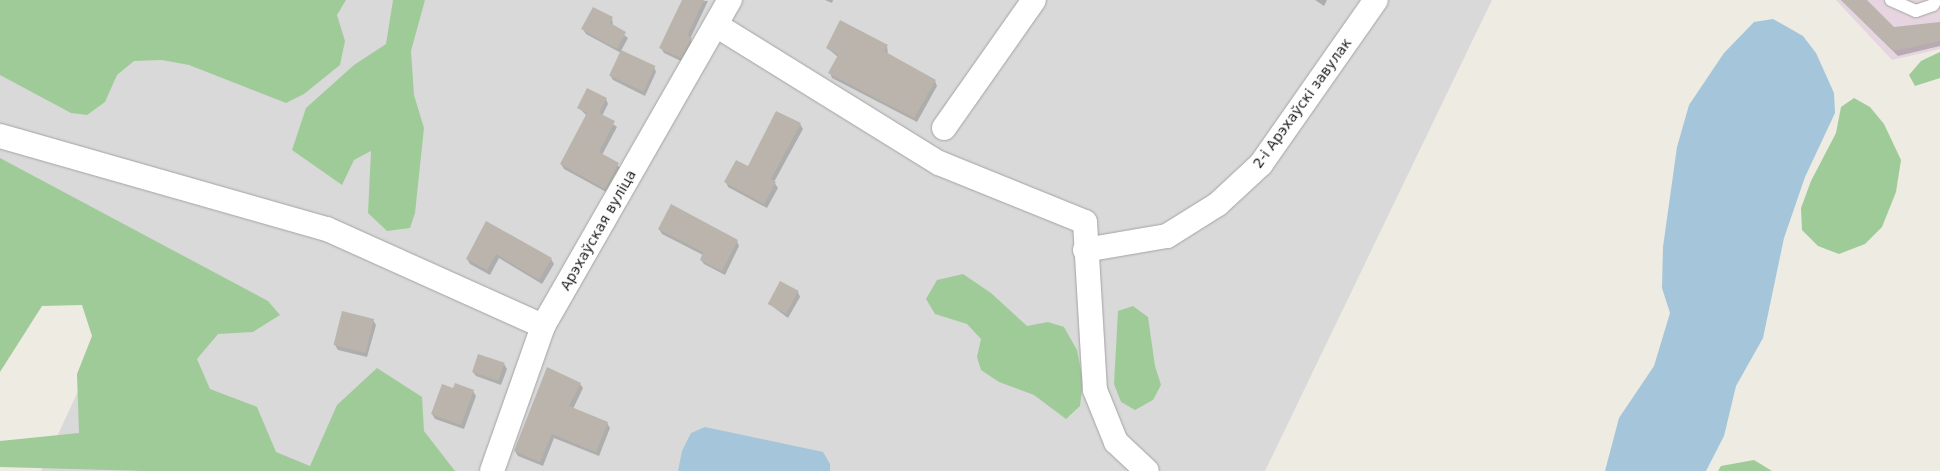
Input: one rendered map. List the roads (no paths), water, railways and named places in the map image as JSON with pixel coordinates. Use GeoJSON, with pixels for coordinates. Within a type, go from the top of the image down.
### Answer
{"type":"FeatureCollection","features":[{"type":"Feature","properties":{"kind":"street","name":"Арэхаўская вуліца"},"geometry":{"type":"LineString","coordinates":[[492,471],[543,326],[730,0]]}},
{"type":"Feature","properties":{"kind":"street"},"geometry":{"type":"LineString","coordinates":[[944,128],[1034,0]]}},
{"type":"Feature","properties":{"kind":"street","name":"2-і Арэхаўскі завулак"},"geometry":{"type":"LineString","coordinates":[[1084,250],[1167,236],[1218,204],[1261,164],[1376,0]]}},
{"type":"Feature","properties":{"kind":"street"},"geometry":{"type":"LineString","coordinates":[[716,25],[939,162],[1085,222],[1084,250],[1095,390],[1116,442],[1147,471]]}},
{"type":"Feature","properties":{"kind":"street"},"geometry":{"type":"LineString","coordinates":[[0,136],[327,229],[543,326]]}},
{"type":"Feature","properties":{"kind":"lane"},"geometry":{"type":"LineString","coordinates":[[1891,0],[1916,11],[1933,5],[1936,0]]}},
{"type":"Feature","properties":{"kind":"water"},"geometry":{"type":"Polygon","coordinates":[[[1773,19],[1803,36],[1816,53],[1834,93],[1835,113],[1805,177],[1784,238],[1763,338],[1736,386],[1724,436],[1706,471],[1605,471],[1619,418],[1654,366],[1670,313],[1662,288],[1663,247],[1677,147],[1689,105],[1724,53],[1754,22],[1773,19]]]}},
{"type":"Feature","properties":{"kind":"water"},"geometry":{"type":"Polygon","coordinates":[[[705,427],[823,452],[830,464],[830,471],[678,471],[682,451],[691,433],[705,427]]]}}]}
